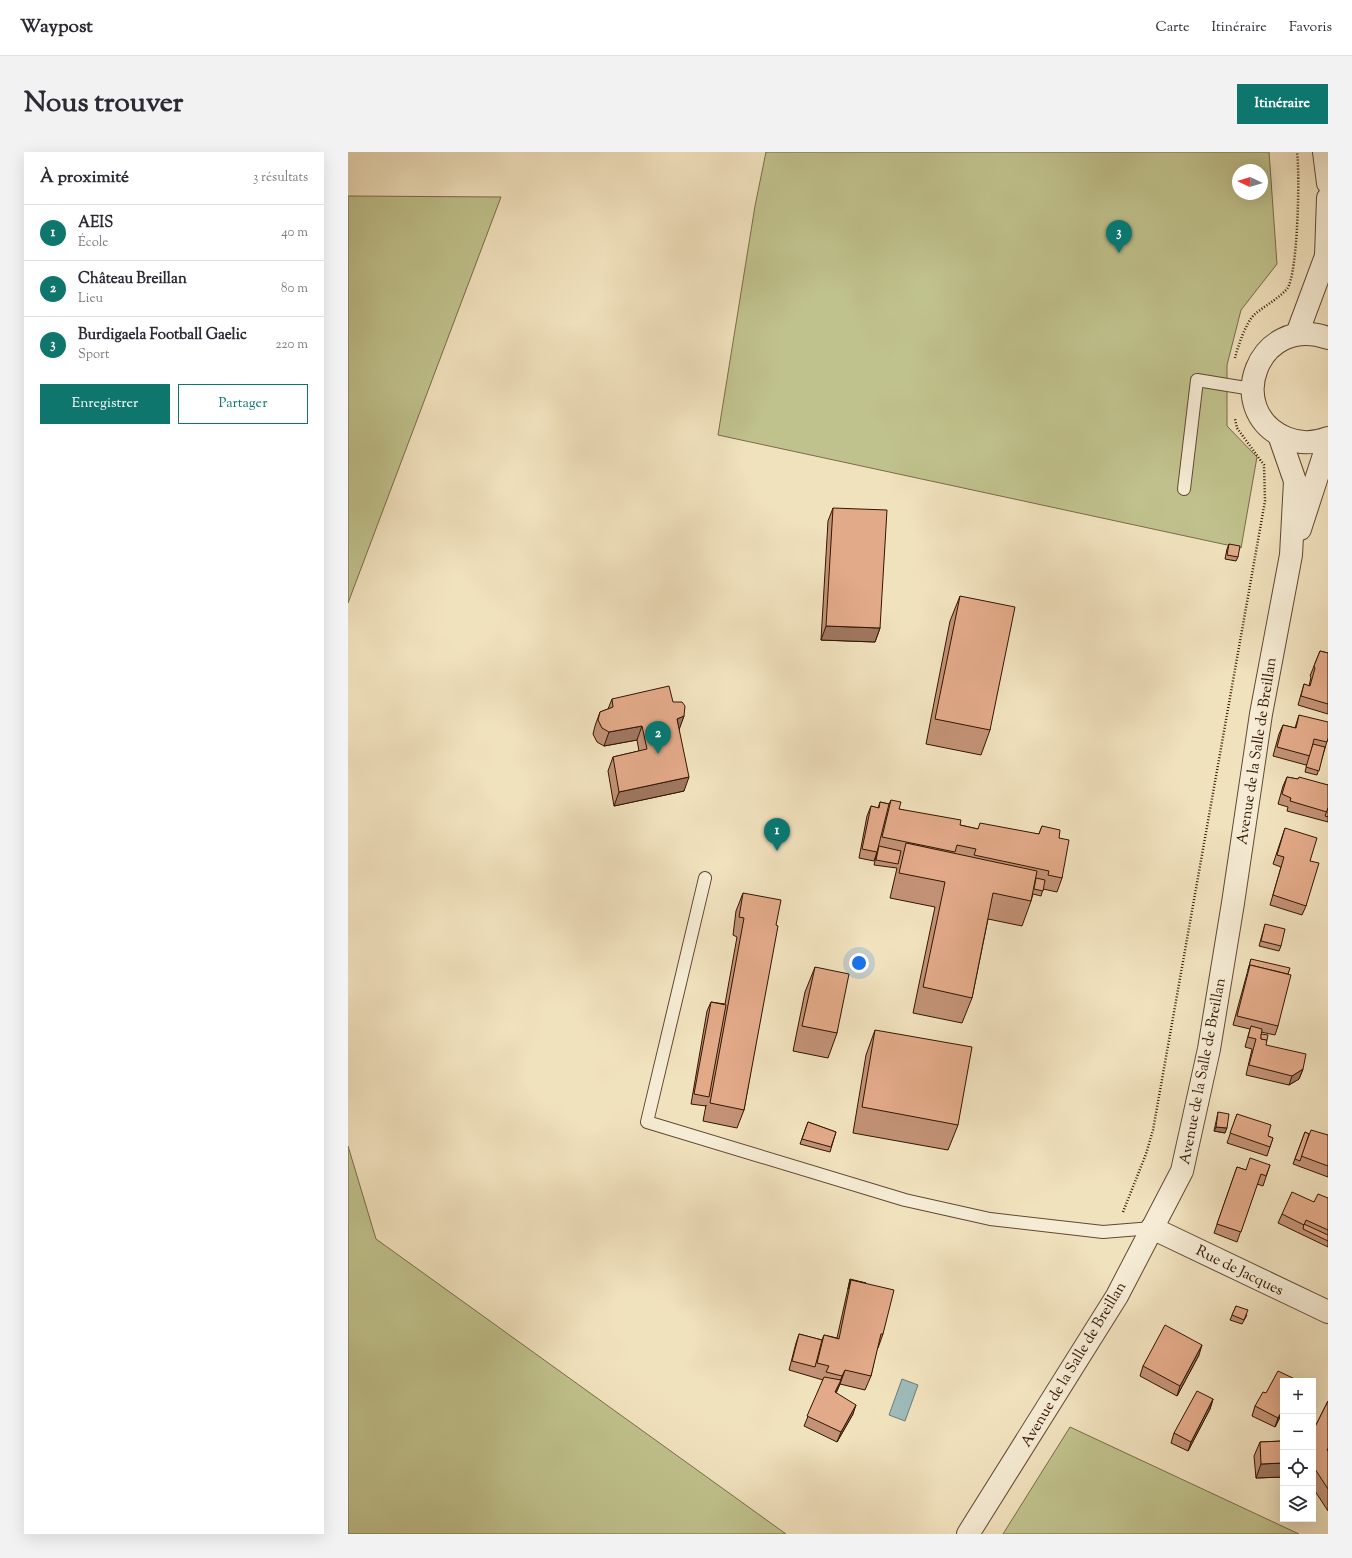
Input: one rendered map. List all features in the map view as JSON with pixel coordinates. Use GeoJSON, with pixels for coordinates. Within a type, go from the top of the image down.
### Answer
{"type":"FeatureCollection","features":[{"type":"Feature","properties":{"kind":"street"},"geometry":{"type":"LineString","coordinates":[[1324,152],[1328,182]]}},
{"type":"Feature","properties":{"kind":"street"},"geometry":{"type":"LineString","coordinates":[[1297,334],[1327,267],[1328,198]]}},
{"type":"Feature","properties":{"kind":"street"},"geometry":{"type":"LineString","coordinates":[[1328,338],[1308,333],[1297,334],[1283,339],[1271,347],[1261,358],[1254,373],[1252,389],[1256,407],[1265,423],[1279,435],[1292,441],[1306,443],[1321,441],[1328,438]]}},
{"type":"Feature","properties":{"kind":"street","name":"Avenue de la Salle de Breillan"},"geometry":{"type":"LineString","coordinates":[[968,1534],[1117,1296],[1182,1171],[1209,1049],[1233,902],[1260,714],[1290,555],[1295,481],[1279,435]]}},
{"type":"Feature","properties":{"kind":"street","name":"Avenue de la Salle de Breillan"},"geometry":{"type":"LineString","coordinates":[[1290,555],[1328,446]]}},
{"type":"Feature","properties":{"kind":"street","name":"Rue de Jacques"},"geometry":{"type":"LineString","coordinates":[[1152,1228],[1328,1312]]}},
{"type":"Feature","properties":{"kind":"lane"},"geometry":{"type":"LineString","coordinates":[[1184,489],[1197,380],[1252,389]]}},
{"type":"Feature","properties":{"kind":"lane"},"geometry":{"type":"LineString","coordinates":[[705,878],[647,1122],[905,1200],[990,1219],[1103,1232],[1152,1228]]}},
{"type":"Feature","properties":{"kind":"path"},"geometry":{"type":"LineString","coordinates":[[1115,1231],[1146,1154],[1153,1130],[1265,501],[1264,465],[1237,428],[1228,385],[1237,349],[1249,323],[1255,314],[1272,303],[1288,288],[1298,219],[1297,152]]}},
{"type":"Feature","properties":{"kind":"green space"},"geometry":{"type":"Polygon","coordinates":[[[766,152],[1269,152],[1277,264],[1241,310],[1227,365],[1227,426],[1257,457],[1241,548],[718,435],[755,206],[766,152]]]}},
{"type":"Feature","properties":{"kind":"green space"},"geometry":{"type":"Polygon","coordinates":[[[348,196],[501,197],[348,603],[348,196]]]}},
{"type":"Feature","properties":{"kind":"green space"},"geometry":{"type":"Polygon","coordinates":[[[348,1146],[376,1239],[786,1534],[348,1534],[348,1146]]]}},
{"type":"Feature","properties":{"kind":"green space"},"geometry":{"type":"Polygon","coordinates":[[[1070,1427],[1299,1534],[1003,1534],[1070,1427]]]}},
{"type":"Feature","properties":{"kind":"water"},"geometry":{"type":"Polygon","coordinates":[[[902,1379],[918,1385],[905,1421],[889,1415],[902,1379]]]}},
{"type":"Feature","properties":{"kind":"building"},"geometry":{"type":"Polygon","coordinates":[[[833,508],[887,510],[880,628],[826,626],[833,508]]]}},
{"type":"Feature","properties":{"kind":"building"},"geometry":{"type":"Polygon","coordinates":[[[1229,544],[1240,546],[1238,557],[1227,555],[1229,544]]]}},
{"type":"Feature","properties":{"kind":"building"},"geometry":{"type":"Polygon","coordinates":[[[960,596],[1015,607],[990,730],[935,719],[960,596]]]}},
{"type":"Feature","properties":{"kind":"building"},"geometry":{"type":"Polygon","coordinates":[[[1320,651],[1328,653],[1328,704],[1301,696],[1304,684],[1310,686],[1315,668],[1314,666],[1320,651]]]}},
{"type":"Feature","properties":{"kind":"building"},"geometry":{"type":"Polygon","coordinates":[[[669,686],[673,702],[682,702],[685,706],[684,716],[677,719],[689,777],[619,792],[613,757],[647,749],[642,726],[609,732],[602,728],[598,720],[600,712],[613,707],[612,699],[669,686]]]}},
{"type":"Feature","properties":{"kind":"building"},"geometry":{"type":"Polygon","coordinates":[[[1299,715],[1328,722],[1327,742],[1314,739],[1310,756],[1277,747],[1283,725],[1296,728],[1299,715]]]}},
{"type":"Feature","properties":{"kind":"building"},"geometry":{"type":"Polygon","coordinates":[[[1313,744],[1325,747],[1319,771],[1306,767],[1313,744]]]}},
{"type":"Feature","properties":{"kind":"building"},"geometry":{"type":"Polygon","coordinates":[[[1287,777],[1298,779],[1299,777],[1328,785],[1327,812],[1290,801],[1291,798],[1282,794],[1287,777]]]}},
{"type":"Feature","properties":{"kind":"building"},"geometry":{"type":"Polygon","coordinates":[[[891,800],[901,802],[899,809],[961,820],[960,825],[978,829],[980,823],[1039,834],[1042,826],[1060,830],[1059,838],[1069,840],[1062,878],[1048,875],[1049,871],[974,855],[976,849],[957,845],[955,852],[882,837],[891,800]]]}},
{"type":"Feature","properties":{"kind":"building"},"geometry":{"type":"Polygon","coordinates":[[[880,802],[889,804],[877,852],[862,849],[871,806],[879,808],[880,802]]]}},
{"type":"Feature","properties":{"kind":"building"},"geometry":{"type":"Polygon","coordinates":[[[1328,808],[1328,817],[1325,816],[1328,808]]]}},
{"type":"Feature","properties":{"kind":"building"},"geometry":{"type":"Polygon","coordinates":[[[1285,828],[1317,838],[1310,861],[1319,863],[1306,906],[1273,895],[1284,857],[1277,855],[1285,828]]]}},
{"type":"Feature","properties":{"kind":"building"},"geometry":{"type":"Polygon","coordinates":[[[906,843],[1037,871],[1031,901],[993,893],[972,998],[923,987],[945,882],[899,873],[906,843]]]}},
{"type":"Feature","properties":{"kind":"building"},"geometry":{"type":"Polygon","coordinates":[[[879,846],[901,851],[898,864],[876,860],[879,846]]]}},
{"type":"Feature","properties":{"kind":"building"},"geometry":{"type":"Polygon","coordinates":[[[1036,878],[1045,880],[1043,891],[1034,889],[1036,878]]]}},
{"type":"Feature","properties":{"kind":"building"},"geometry":{"type":"Polygon","coordinates":[[[743,893],[781,900],[776,925],[778,926],[744,1110],[710,1103],[744,918],[739,917],[743,893]]]}},
{"type":"Feature","properties":{"kind":"building"},"geometry":{"type":"Polygon","coordinates":[[[1265,924],[1285,929],[1281,946],[1261,941],[1265,924]]]}},
{"type":"Feature","properties":{"kind":"building"},"geometry":{"type":"Polygon","coordinates":[[[1251,959],[1290,968],[1288,974],[1250,965],[1248,970],[1251,959]]]}},
{"type":"Feature","properties":{"kind":"building"},"geometry":{"type":"Polygon","coordinates":[[[1250,965],[1291,975],[1278,1026],[1237,1016],[1250,965]]]}},
{"type":"Feature","properties":{"kind":"building"},"geometry":{"type":"Polygon","coordinates":[[[815,967],[849,974],[837,1033],[802,1026],[815,967]]]}},
{"type":"Feature","properties":{"kind":"building"},"geometry":{"type":"Polygon","coordinates":[[[711,1002],[726,1005],[709,1097],[694,1094],[711,1002]]]}},
{"type":"Feature","properties":{"kind":"building"},"geometry":{"type":"Polygon","coordinates":[[[1251,1026],[1262,1029],[1261,1039],[1267,1040],[1266,1045],[1306,1054],[1303,1069],[1292,1076],[1249,1065],[1256,1039],[1248,1037],[1251,1026]]]}},
{"type":"Feature","properties":{"kind":"building"},"geometry":{"type":"Polygon","coordinates":[[[875,1030],[972,1047],[958,1125],[862,1107],[875,1030]]]}},
{"type":"Feature","properties":{"kind":"building"},"geometry":{"type":"Polygon","coordinates":[[[1261,1034],[1268,1035],[1267,1040],[1261,1039],[1261,1034]]]}},
{"type":"Feature","properties":{"kind":"building"},"geometry":{"type":"Polygon","coordinates":[[[1218,1112],[1229,1114],[1227,1128],[1216,1127],[1218,1112]]]}},
{"type":"Feature","properties":{"kind":"building"},"geometry":{"type":"Polygon","coordinates":[[[1237,1114],[1271,1125],[1268,1136],[1273,1138],[1270,1147],[1230,1133],[1237,1114]]]}},
{"type":"Feature","properties":{"kind":"building"},"geometry":{"type":"Polygon","coordinates":[[[808,1122],[836,1132],[831,1147],[802,1139],[808,1122]]]}},
{"type":"Feature","properties":{"kind":"building"},"geometry":{"type":"Polygon","coordinates":[[[1311,1130],[1328,1135],[1328,1166],[1301,1156],[1311,1130]]]}},
{"type":"Feature","properties":{"kind":"building"},"geometry":{"type":"Polygon","coordinates":[[[1305,1132],[1309,1134],[1300,1161],[1295,1159],[1305,1132]]]}},
{"type":"Feature","properties":{"kind":"building"},"geometry":{"type":"Polygon","coordinates":[[[1250,1158],[1270,1165],[1266,1176],[1261,1174],[1241,1232],[1217,1224],[1237,1167],[1246,1170],[1250,1158]]]}},
{"type":"Feature","properties":{"kind":"building"},"geometry":{"type":"Polygon","coordinates":[[[1292,1192],[1314,1202],[1318,1194],[1328,1198],[1328,1230],[1306,1220],[1304,1225],[1282,1214],[1292,1192]]]}},
{"type":"Feature","properties":{"kind":"building"},"geometry":{"type":"Polygon","coordinates":[[[1304,1224],[1328,1235],[1328,1241],[1303,1229],[1304,1224]]]}},
{"type":"Feature","properties":{"kind":"building"},"geometry":{"type":"Polygon","coordinates":[[[850,1279],[866,1283],[851,1280],[848,1289],[850,1279]]]}},
{"type":"Feature","properties":{"kind":"building"},"geometry":{"type":"Polygon","coordinates":[[[851,1280],[894,1290],[871,1376],[845,1370],[842,1376],[826,1372],[829,1366],[817,1363],[824,1335],[839,1339],[851,1280]]]}},
{"type":"Feature","properties":{"kind":"building"},"geometry":{"type":"Polygon","coordinates":[[[1236,1306],[1248,1310],[1244,1320],[1232,1315],[1236,1306]]]}},
{"type":"Feature","properties":{"kind":"building"},"geometry":{"type":"Polygon","coordinates":[[[1165,1325],[1202,1345],[1180,1386],[1143,1366],[1165,1325]]]}},
{"type":"Feature","properties":{"kind":"building"},"geometry":{"type":"Polygon","coordinates":[[[799,1334],[822,1340],[815,1367],[792,1361],[799,1334]]]}},
{"type":"Feature","properties":{"kind":"building"},"geometry":{"type":"Polygon","coordinates":[[[1278,1371],[1293,1378],[1280,1378],[1280,1414],[1278,1418],[1255,1406],[1263,1392],[1266,1393],[1278,1371]]]}},
{"type":"Feature","properties":{"kind":"building"},"geometry":{"type":"Polygon","coordinates":[[[824,1377],[841,1380],[835,1392],[856,1405],[841,1432],[807,1416],[824,1377]]]}},
{"type":"Feature","properties":{"kind":"building"},"geometry":{"type":"Polygon","coordinates":[[[1197,1391],[1213,1399],[1191,1442],[1174,1433],[1197,1391]]]}},
{"type":"Feature","properties":{"kind":"building"},"geometry":{"type":"Polygon","coordinates":[[[1328,1401],[1328,1489],[1316,1471],[1316,1425],[1328,1401]]]}},
{"type":"Feature","properties":{"kind":"building"},"geometry":{"type":"Polygon","coordinates":[[[1280,1441],[1280,1463],[1261,1464],[1260,1442],[1280,1441]]]}},
{"type":"Feature","properties":{"kind":"place","name":"Burdigaela Football Gaelic"},"geometry":{"type":"Point","coordinates":[1119,253]}},
{"type":"Feature","properties":{"kind":"place","name":"Château Breillan"},"geometry":{"type":"Point","coordinates":[658,754]}},
{"type":"Feature","properties":{"kind":"place","name":"AEIS"},"geometry":{"type":"Point","coordinates":[777,851]}}]}
